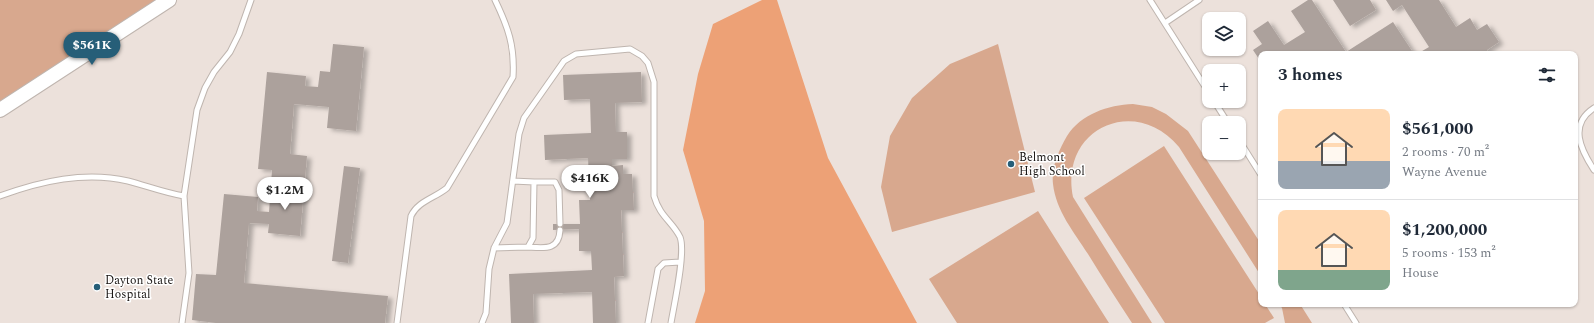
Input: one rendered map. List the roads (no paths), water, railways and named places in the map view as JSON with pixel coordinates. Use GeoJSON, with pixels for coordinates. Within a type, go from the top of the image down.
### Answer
{"type":"FeatureCollection","features":[{"type":"Feature","properties":{"kind":"main road"},"geometry":{"type":"LineString","coordinates":[[0,110],[169,0]]}},
{"type":"Feature","properties":{"kind":"lane"},"geometry":{"type":"LineString","coordinates":[[182,323],[189,273],[184,196],[197,110],[205,88],[214,72],[230,52],[239,34],[252,0]]}},
{"type":"Feature","properties":{"kind":"lane"},"geometry":{"type":"LineString","coordinates":[[398,323],[411,216],[420,204],[440,194],[447,188],[513,77],[514,59],[512,41],[495,0]]}},
{"type":"Feature","properties":{"kind":"lane"},"geometry":{"type":"LineString","coordinates":[[1150,0],[1202,82]]}},
{"type":"Feature","properties":{"kind":"lane"},"geometry":{"type":"LineString","coordinates":[[1165,23],[1199,0]]}},
{"type":"Feature","properties":{"kind":"lane"},"geometry":{"type":"LineString","coordinates":[[482,323],[486,313],[490,269],[494,248],[508,223],[519,134],[524,118],[564,61],[576,54],[630,49],[642,56],[648,63],[654,82],[654,196],[657,208],[680,238],[682,252],[671,323]]}},
{"type":"Feature","properties":{"kind":"lane"},"geometry":{"type":"LineString","coordinates":[[1578,128],[1583,120],[1594,108]]}},
{"type":"Feature","properties":{"kind":"lane"},"geometry":{"type":"LineString","coordinates":[[1578,136],[1582,152],[1594,170]]}},
{"type":"Feature","properties":{"kind":"lane"},"geometry":{"type":"LineString","coordinates":[[1246,151],[1258,170]]}},
{"type":"Feature","properties":{"kind":"lane"},"geometry":{"type":"LineString","coordinates":[[0,196],[52,180],[79,177],[107,178],[128,181],[171,194],[184,196]]}},
{"type":"Feature","properties":{"kind":"lane"},"geometry":{"type":"LineString","coordinates":[[494,248],[528,246],[542,248],[555,244],[560,238],[559,190],[555,182],[513,181]]}},
{"type":"Feature","properties":{"kind":"lane"},"geometry":{"type":"LineString","coordinates":[[528,246],[533,238],[534,182]]}},
{"type":"Feature","properties":{"kind":"lane"},"geometry":{"type":"LineString","coordinates":[[648,323],[658,269],[664,263],[680,262]]}},
{"type":"Feature","properties":{"kind":"lane"},"geometry":{"type":"LineString","coordinates":[[1346,307],[1356,323]]}},
{"type":"Feature","properties":{"kind":"place","name":"Belmont High School"},"geometry":{"type":"Point","coordinates":[1011,164]}},
{"type":"Feature","properties":{"kind":"place","name":"Dayton State Hospital"},"geometry":{"type":"Point","coordinates":[97,287]}}]}
